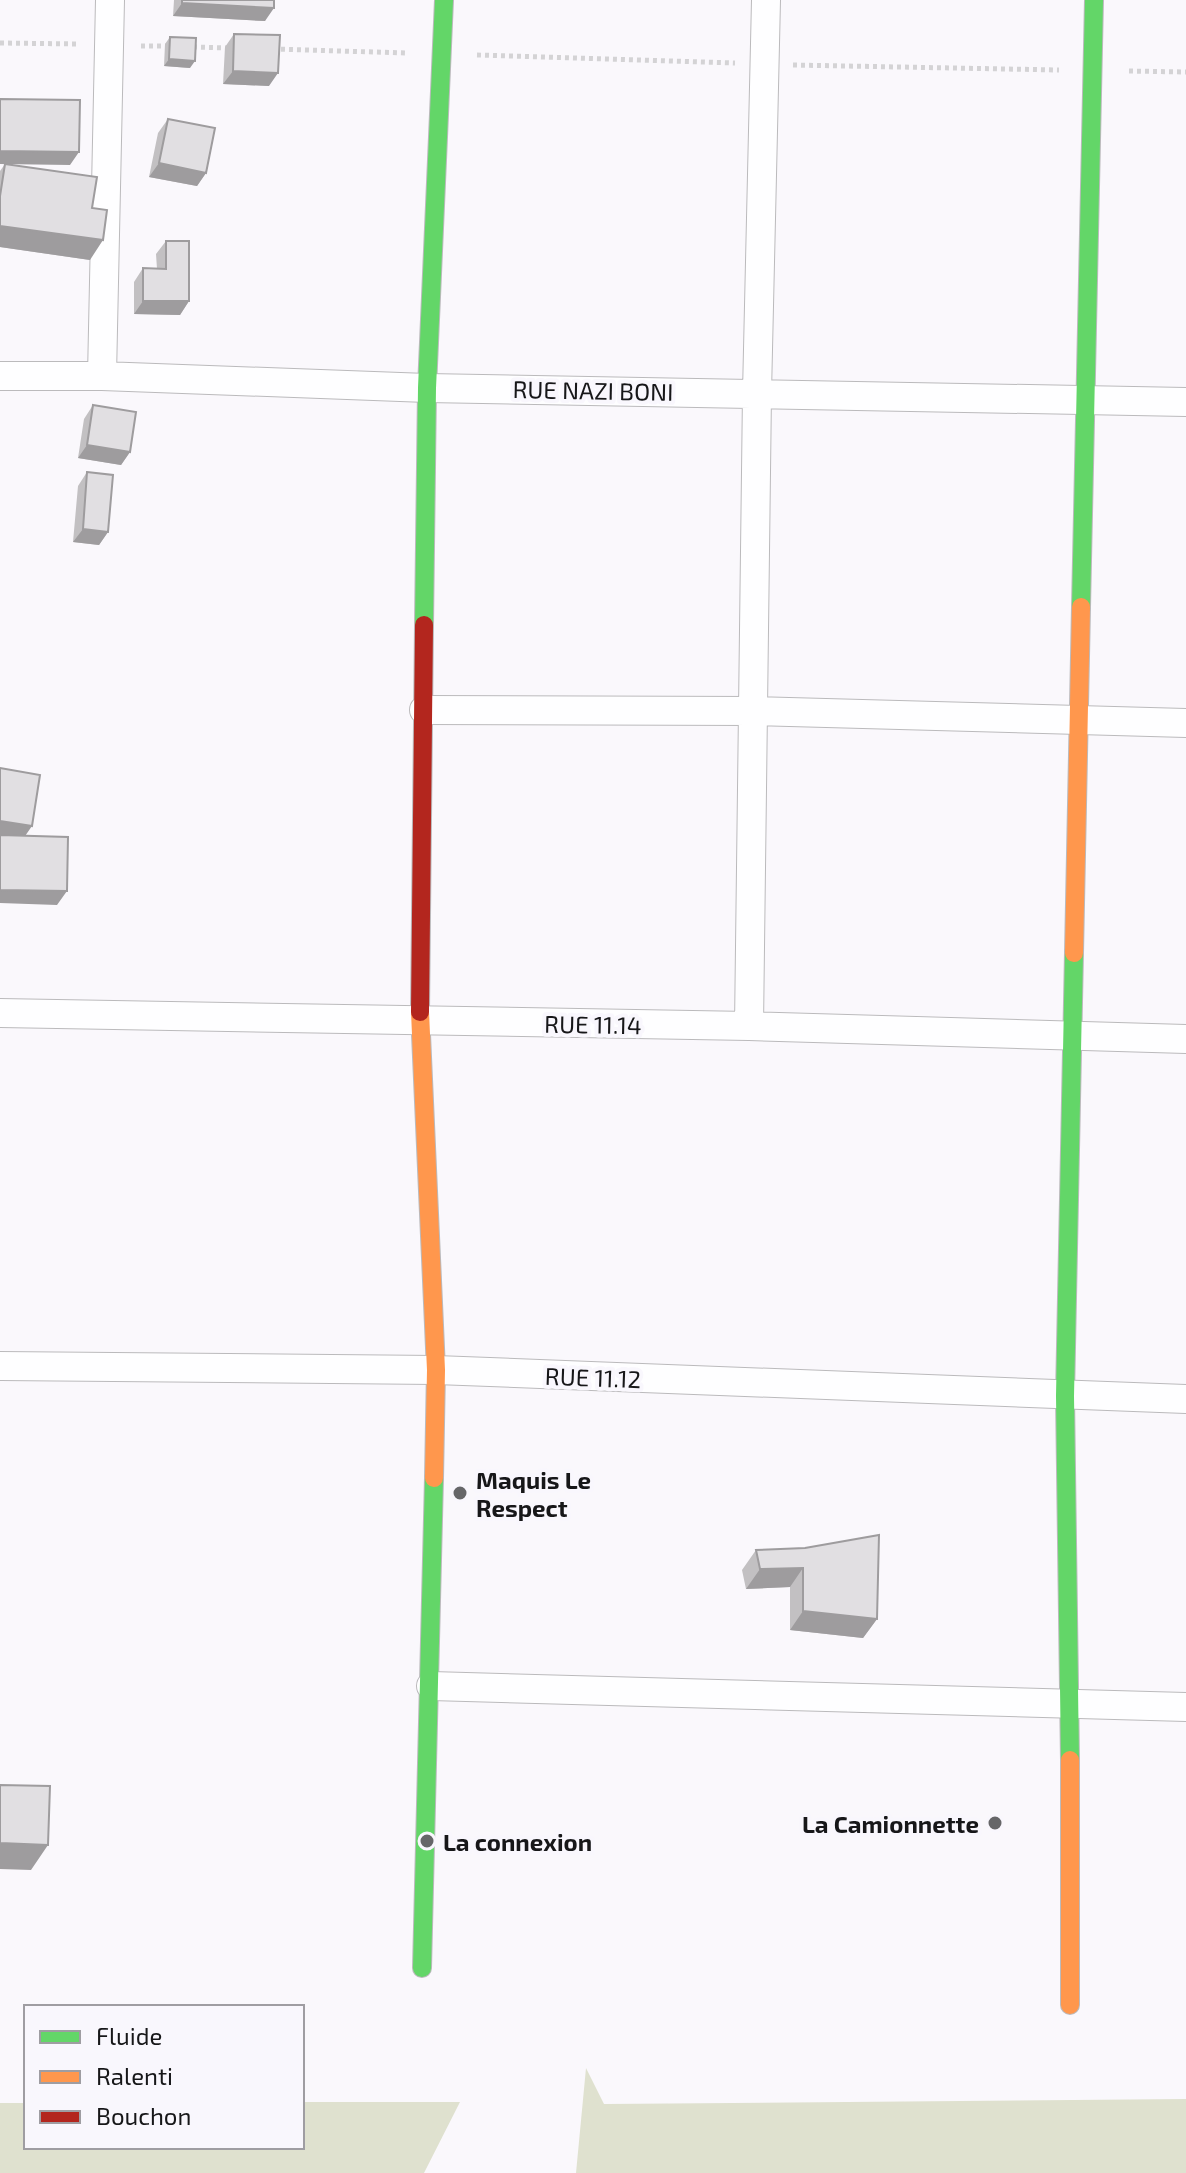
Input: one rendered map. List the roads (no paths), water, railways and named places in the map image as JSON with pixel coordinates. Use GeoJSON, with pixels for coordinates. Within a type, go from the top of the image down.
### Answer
{"type":"FeatureCollection","features":[{"type":"Feature","properties":{"kind":"street"},"geometry":{"type":"LineString","coordinates":[[102,376],[110,0]]}},
{"type":"Feature","properties":{"kind":"street"},"geometry":{"type":"LineString","coordinates":[[422,1968],[436,1370],[420,1022],[427,388],[444,0]]}},
{"type":"Feature","properties":{"kind":"street"},"geometry":{"type":"LineString","coordinates":[[749,1026],[757,393],[766,0]]}},
{"type":"Feature","properties":{"kind":"street"},"geometry":{"type":"LineString","coordinates":[[1070,2005],[1070,1702],[1065,1396],[1094,0]]}},
{"type":"Feature","properties":{"kind":"street","name":"RUE NAZI BONI"},"geometry":{"type":"LineString","coordinates":[[0,376],[102,376],[427,388],[1186,402]]}},
{"type":"Feature","properties":{"kind":"street"},"geometry":{"type":"LineString","coordinates":[[424,710],[754,711],[1186,723]]}},
{"type":"Feature","properties":{"kind":"street","name":"RUE 11.14"},"geometry":{"type":"LineString","coordinates":[[0,1013],[749,1026],[1186,1039]]}},
{"type":"Feature","properties":{"kind":"street","name":"RUE 11.12"},"geometry":{"type":"LineString","coordinates":[[0,1366],[436,1370],[1186,1399]]}},
{"type":"Feature","properties":{"kind":"street"},"geometry":{"type":"LineString","coordinates":[[431,1686],[1186,1707]]}},
{"type":"Feature","properties":{"kind":"place","name":"Maquis Le Respect"},"geometry":{"type":"Point","coordinates":[460,1493]}},
{"type":"Feature","properties":{"kind":"place","name":"La Camionnette"},"geometry":{"type":"Point","coordinates":[995,1823]}},
{"type":"Feature","properties":{"kind":"place","name":"La connexion"},"geometry":{"type":"Point","coordinates":[427,1841]}}]}
